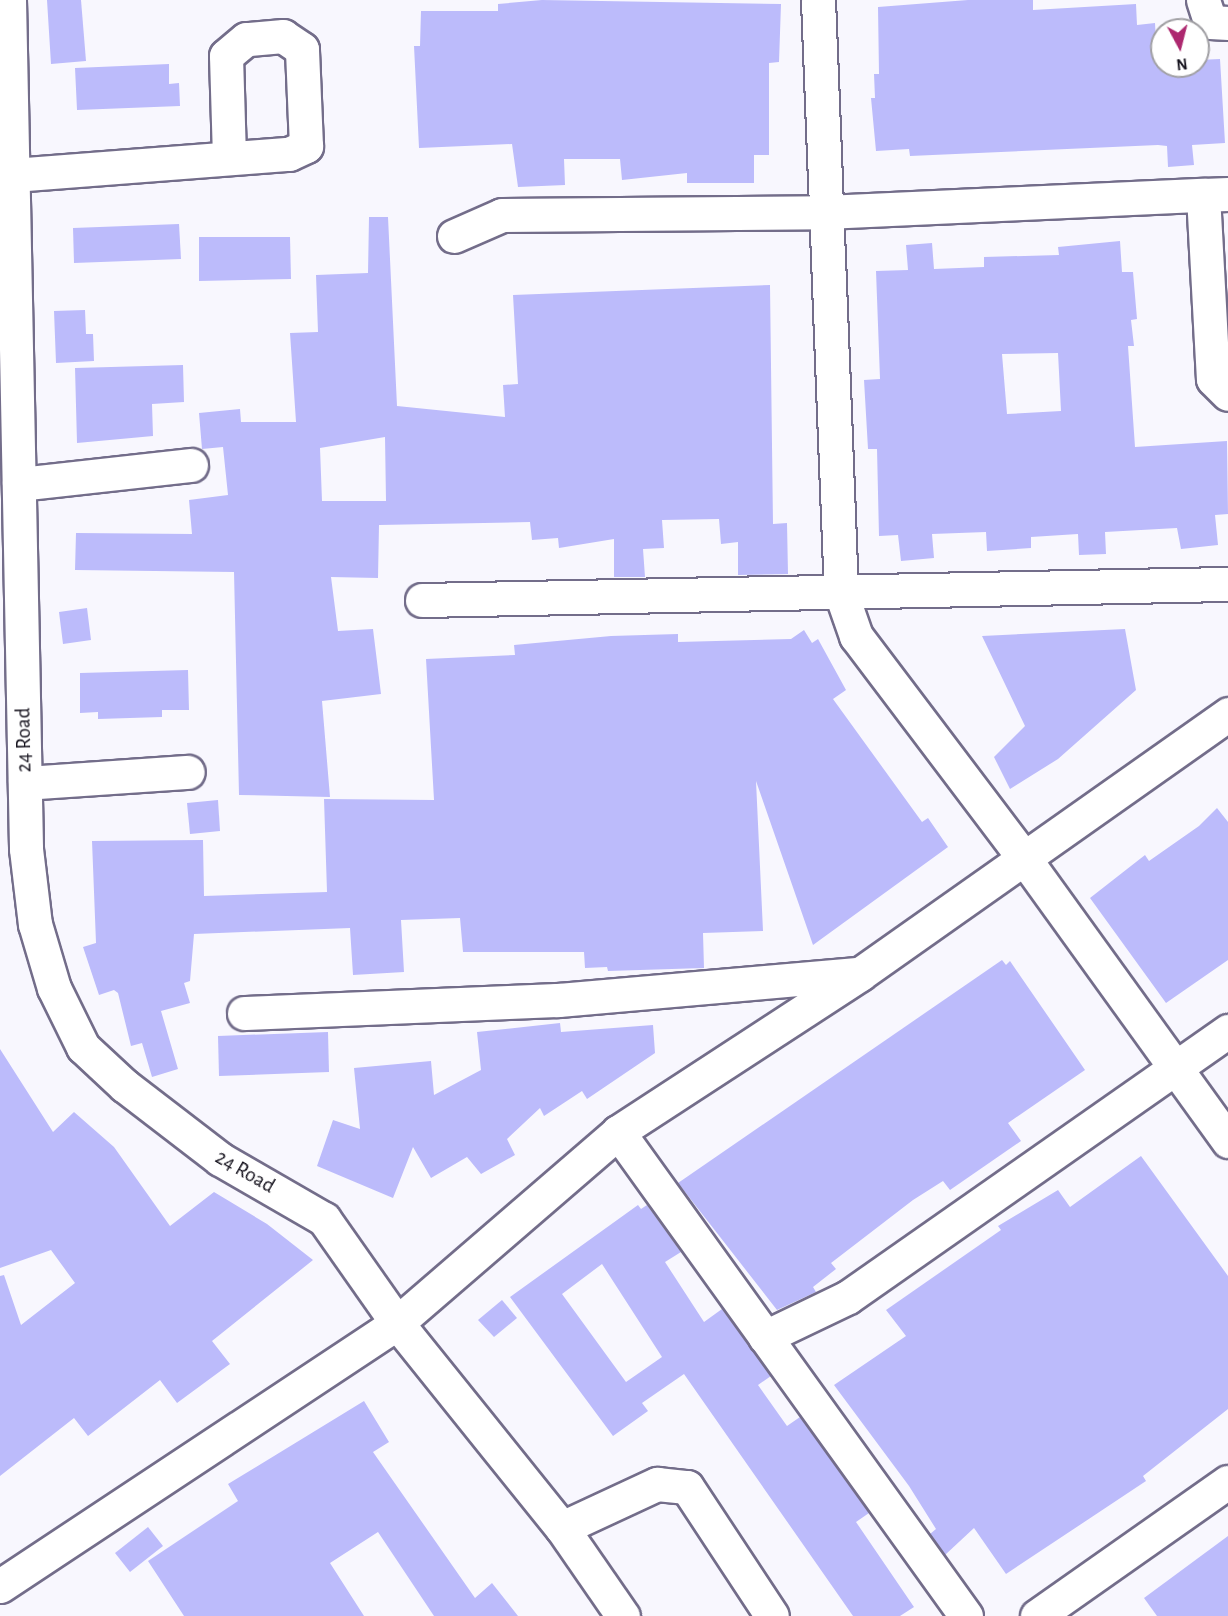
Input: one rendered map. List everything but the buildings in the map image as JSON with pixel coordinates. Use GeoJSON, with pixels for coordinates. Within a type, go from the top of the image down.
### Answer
{"type":"FeatureCollection","features":[{"type":"Feature","properties":{"kind":"street","name":"24 Road"},"geometry":{"type":"LineString","coordinates":[[9,0],[25,783],[35,924],[54,988],[83,1047],[168,1122],[220,1159],[324,1219],[397,1323],[562,1528],[622,1616]]}},
{"type":"Feature","properties":{"kind":"street"},"geometry":{"type":"LineString","coordinates":[[818,0],[840,593],[856,636],[1024,858],[1228,1141]]}},
{"type":"Feature","properties":{"kind":"street"},"geometry":{"type":"LineString","coordinates":[[1203,0],[1210,22],[1228,23]]}},
{"type":"Feature","properties":{"kind":"street"},"geometry":{"type":"LineString","coordinates":[[13,175],[230,156]]}},
{"type":"Feature","properties":{"kind":"street"},"geometry":{"type":"LineString","coordinates":[[454,236],[502,215],[825,212],[1216,195],[1213,379],[1228,394]]}},
{"type":"Feature","properties":{"kind":"street"},"geometry":{"type":"LineString","coordinates":[[19,484],[191,465]]}},
{"type":"Feature","properties":{"kind":"street"},"geometry":{"type":"LineString","coordinates":[[422,600],[1228,584]]}},
{"type":"Feature","properties":{"kind":"street"},"geometry":{"type":"LineString","coordinates":[[0,1586],[397,1323],[618,1132],[860,974],[1228,714]]}},
{"type":"Feature","properties":{"kind":"street"},"geometry":{"type":"LineString","coordinates":[[25,783],[188,772]]}},
{"type":"Feature","properties":{"kind":"street"},"geometry":{"type":"LineString","coordinates":[[244,1013],[558,1000],[860,974]]}},
{"type":"Feature","properties":{"kind":"street"},"geometry":{"type":"LineString","coordinates":[[765,1336],[848,1297],[1228,1031]]}},
{"type":"Feature","properties":{"kind":"street"},"geometry":{"type":"LineString","coordinates":[[618,1132],[966,1616]]}},
{"type":"Feature","properties":{"kind":"street"},"geometry":{"type":"LineString","coordinates":[[1037,1616],[1228,1482]]}},
{"type":"Feature","properties":{"kind":"street"},"geometry":{"type":"LineString","coordinates":[[562,1528],[657,1484],[687,1487],[772,1616]]}}]}
